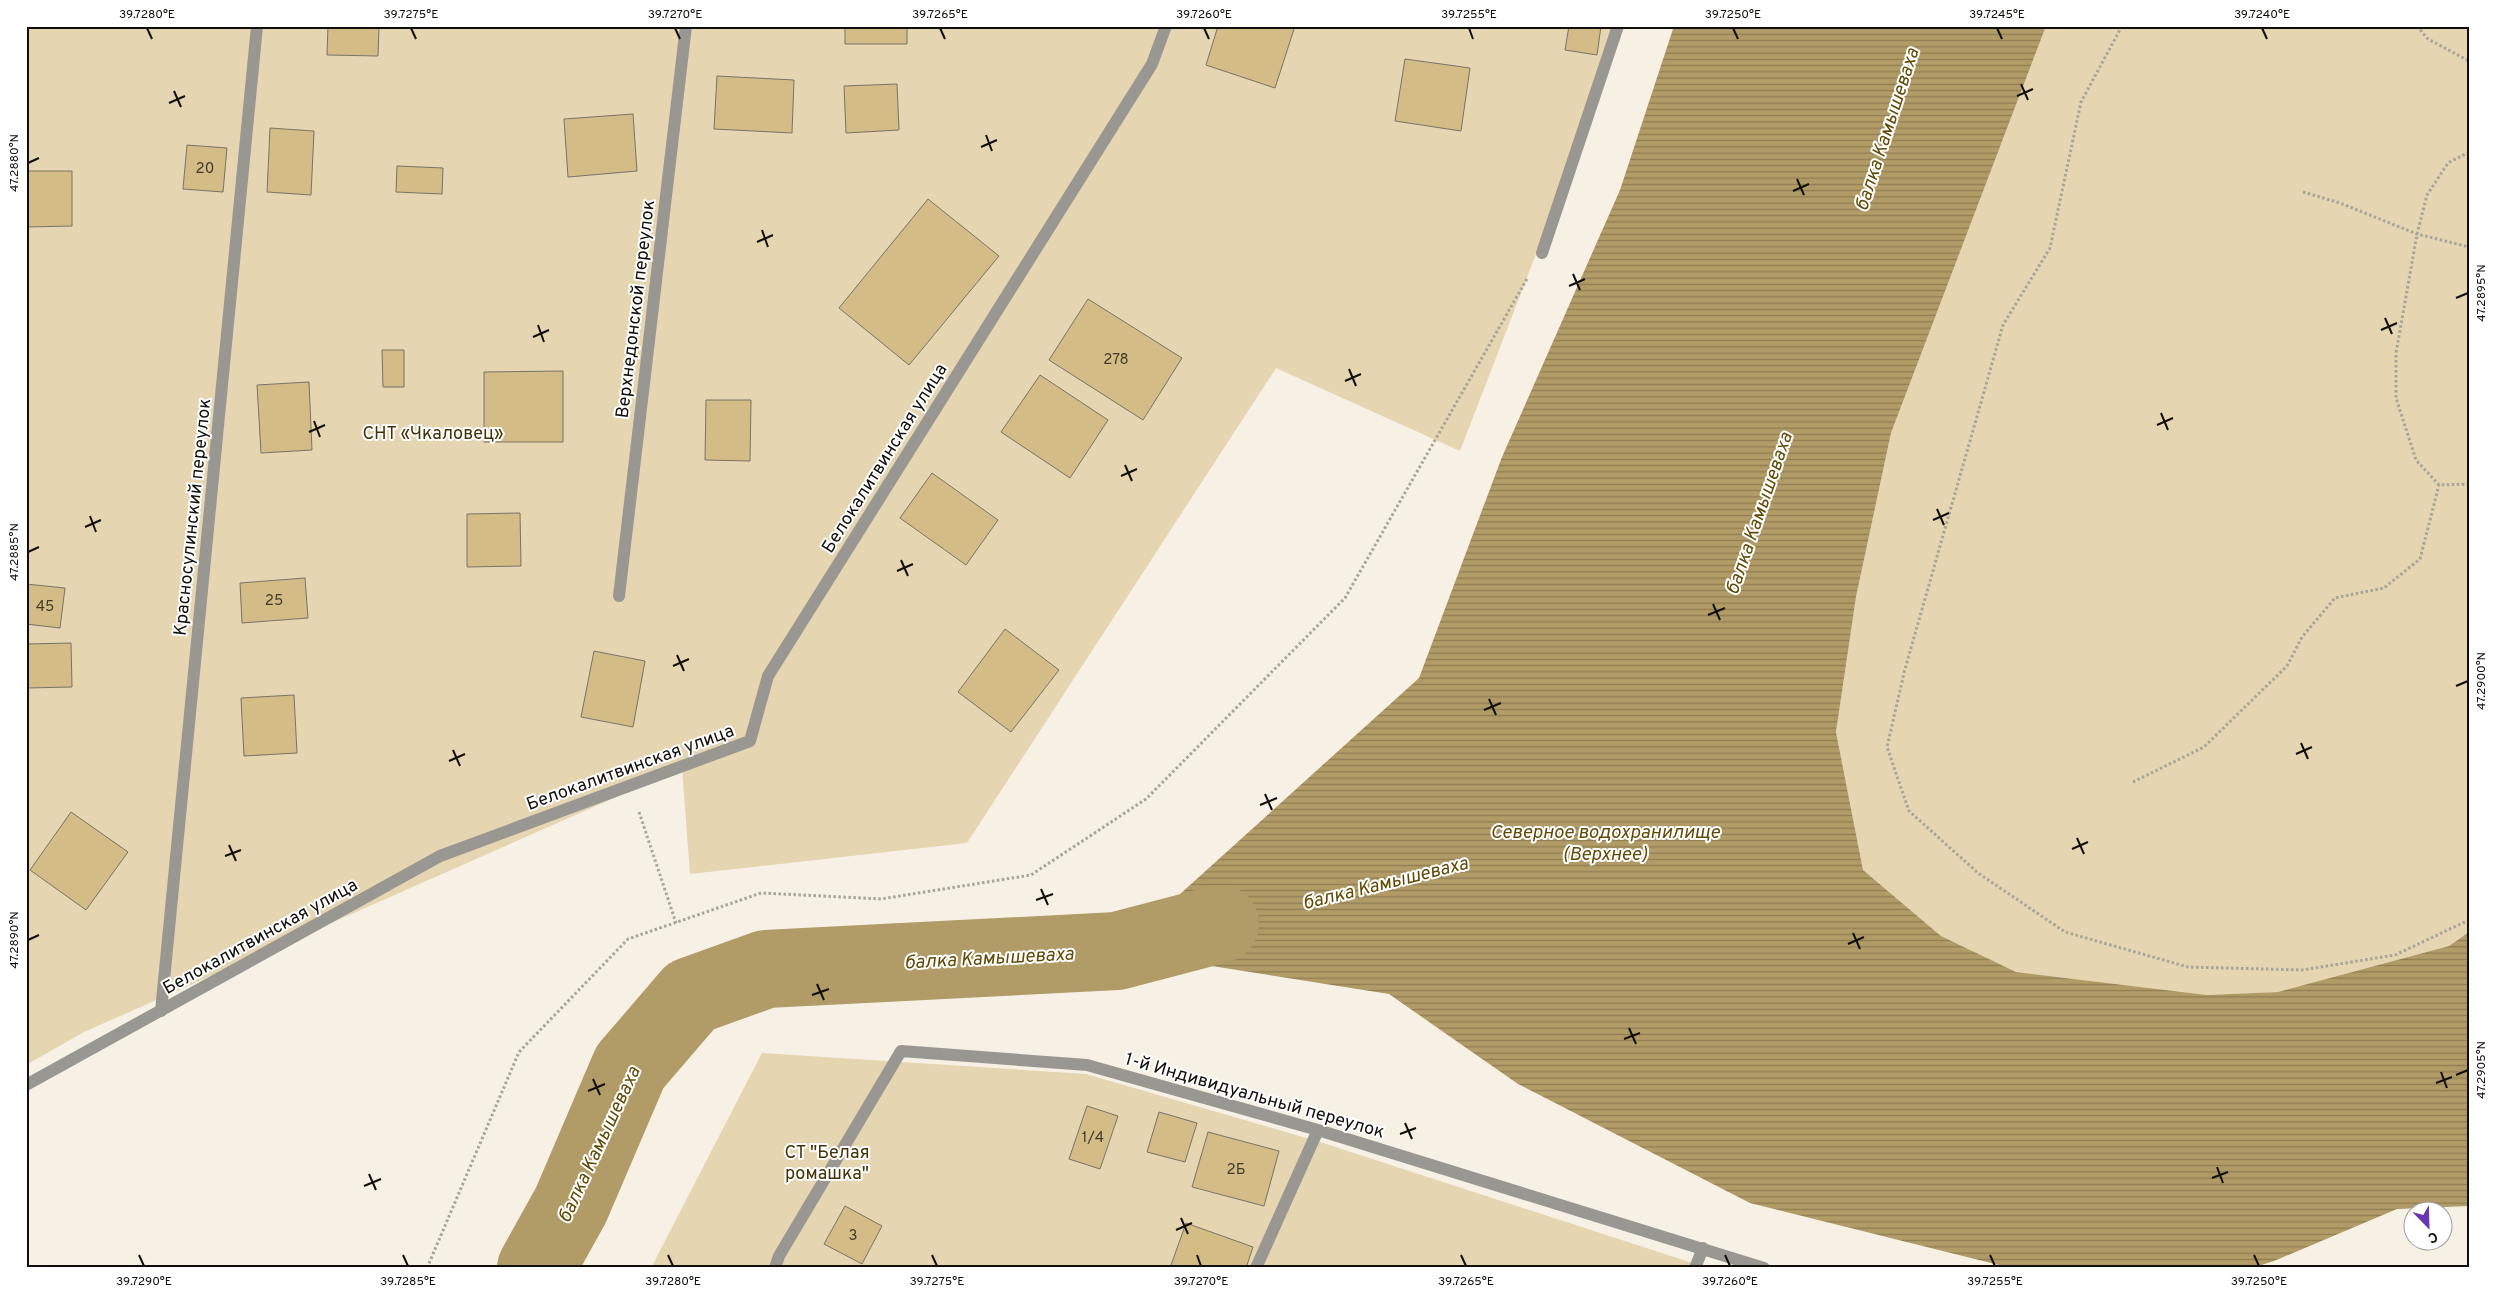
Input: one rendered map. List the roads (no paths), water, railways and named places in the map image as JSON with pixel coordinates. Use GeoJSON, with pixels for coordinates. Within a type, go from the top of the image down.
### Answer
{"type":"FeatureCollection","features":[{"type":"Feature","properties":{"kind":"street","name":"Красносулинский переулок"},"geometry":{"type":"LineString","coordinates":[[161,1011],[257,26]]}},
{"type":"Feature","properties":{"kind":"street","name":"Верхнедонской переулок"},"geometry":{"type":"LineString","coordinates":[[619,596],[686,26]]}},
{"type":"Feature","properties":{"kind":"street","name":"Белокалитвинская улица"},"geometry":{"type":"LineString","coordinates":[[26,1085],[440,856],[750,740],[768,676],[1152,64],[1166,26]]}},
{"type":"Feature","properties":{"kind":"street"},"geometry":{"type":"LineString","coordinates":[[1542,253],[1618,26]]}},
{"type":"Feature","properties":{"kind":"street","name":"1-й Индивидуальный переулок"},"geometry":{"type":"LineString","coordinates":[[774,1268],[779,1256],[901,1051],[1087,1065],[1318,1130],[1764,1268]]}},
{"type":"Feature","properties":{"kind":"street"},"geometry":{"type":"LineString","coordinates":[[1256,1268],[1318,1130]]}},
{"type":"Feature","properties":{"kind":"street"},"geometry":{"type":"LineString","coordinates":[[1695,1268],[1703,1248]]}},
{"type":"Feature","properties":{"kind":"water","name":"Северное водохранилище (Верхнее)"},"geometry":{"type":"Polygon","coordinates":[[[1674,26],[2046,26],[1891,433],[1856,597],[1836,732],[1863,870],[1941,936],[2016,972],[2207,995],[2278,992],[2449,946],[2469,932],[2469,1206],[2452,1207],[2452,1202],[2402,1202],[2402,1209],[2397,1209],[2274,1261],[2252,1268],[2011,1268],[1750,1203],[1518,1084],[1389,994],[1117,951],[1419,678],[1502,457],[1620,190],[1674,26]]]}},
{"type":"Feature","properties":{"kind":"waterway","name":"балка Камышеваха"},"geometry":{"type":"LineString","coordinates":[[536,1268],[571,1205],[630,1067],[691,996],[766,969],[1117,951],[1220,924]]}},
{"type":"Feature","properties":{"kind":"park label","name":"СНТ «Чкаловец»"},"geometry":{"type":"Point","coordinates":[433,433]}},
{"type":"Feature","properties":{"kind":"park label","name":"СТ \"Белая ромашка\""},"geometry":{"type":"Point","coordinates":[827,1162]}}]}
